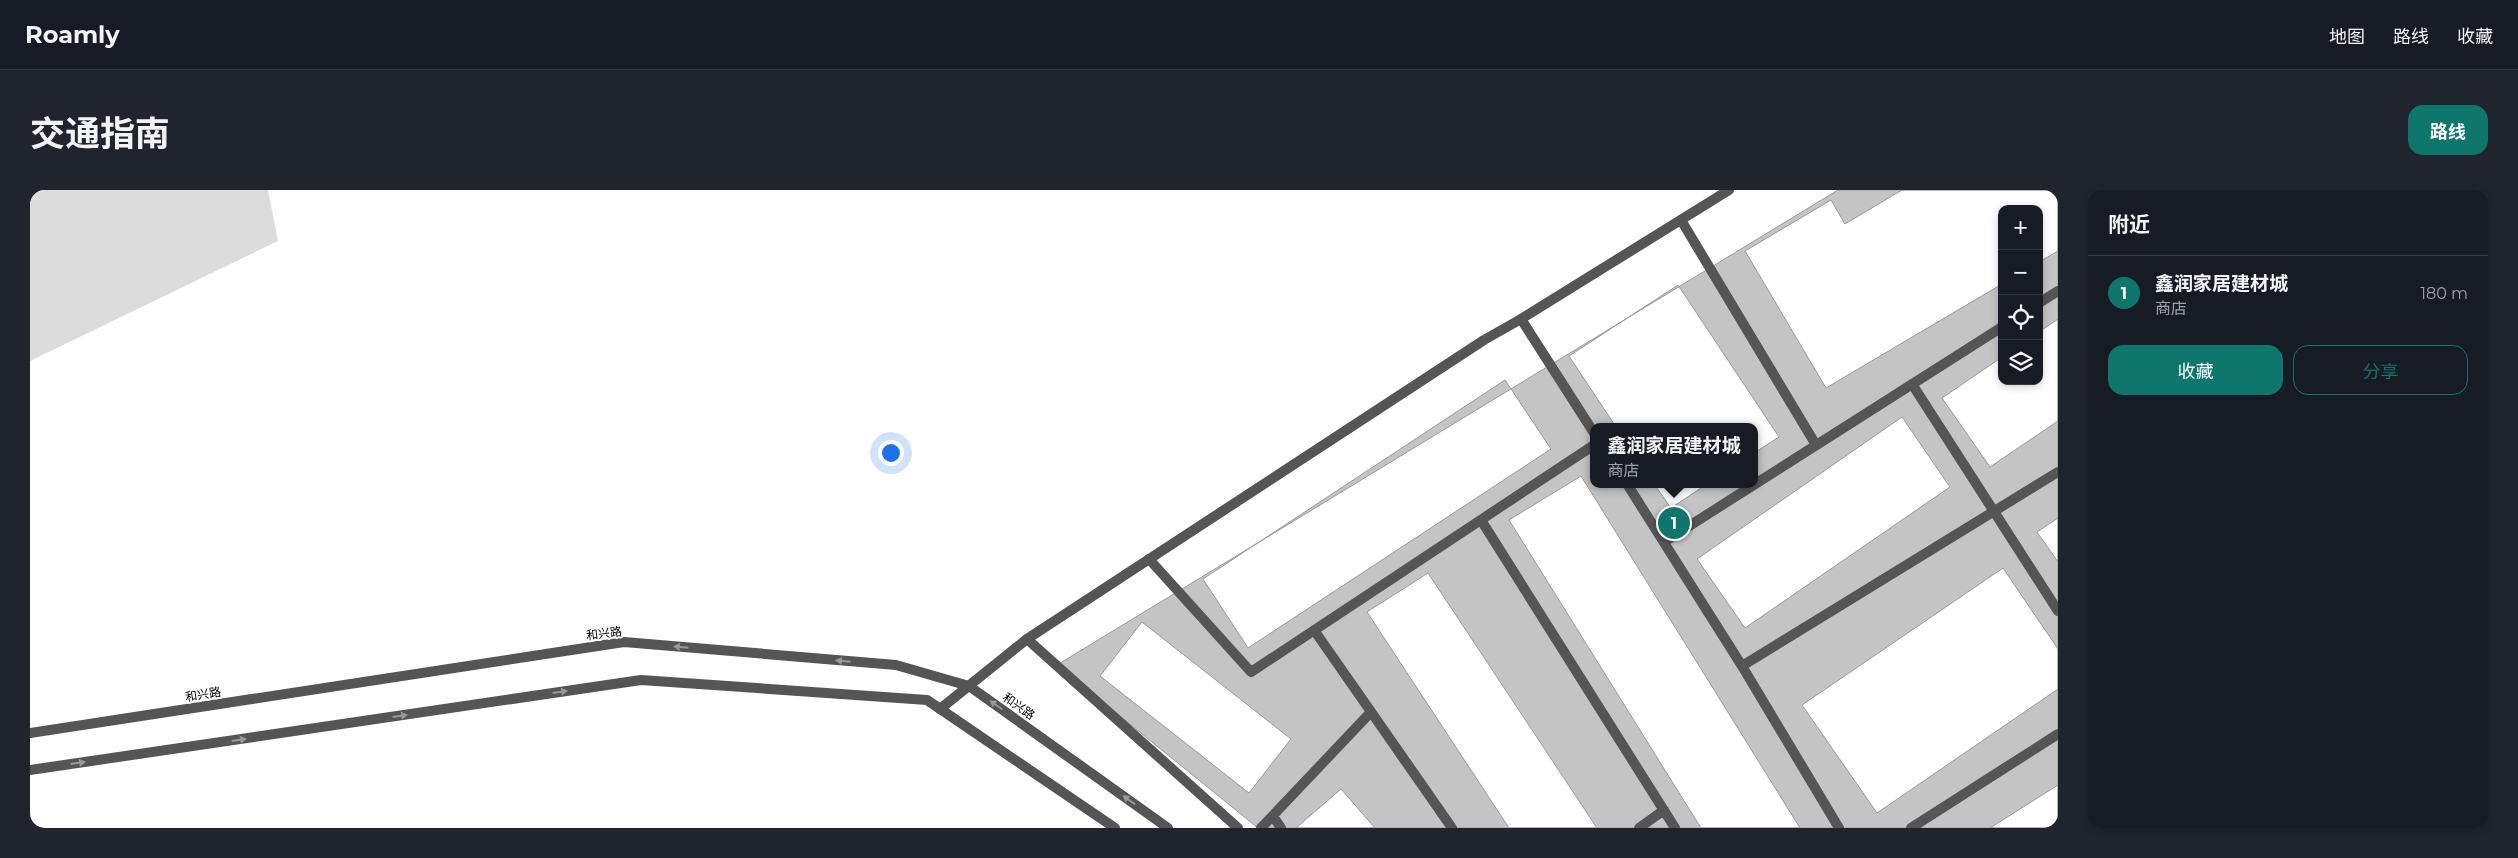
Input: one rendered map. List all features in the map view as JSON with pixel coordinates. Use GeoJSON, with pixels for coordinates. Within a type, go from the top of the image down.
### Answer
{"type":"FeatureCollection","features":[{"type":"Feature","properties":{"kind":"street"},"geometry":{"type":"LineString","coordinates":[[940,709],[1027,640],[1484,340],[1522,319],[1729,190]]}},
{"type":"Feature","properties":{"kind":"street"},"geometry":{"type":"LineString","coordinates":[[1681,220],[1816,445]]}},
{"type":"Feature","properties":{"kind":"street"},"geometry":{"type":"LineString","coordinates":[[2043,300],[2058,291]]}},
{"type":"Feature","properties":{"kind":"street"},"geometry":{"type":"LineString","coordinates":[[1522,319],[1590,427]]}},
{"type":"Feature","properties":{"kind":"street"},"geometry":{"type":"LineString","coordinates":[[1758,482],[1998,330]]}},
{"type":"Feature","properties":{"kind":"street"},"geometry":{"type":"LineString","coordinates":[[1912,384],[2058,611]]}},
{"type":"Feature","properties":{"kind":"street"},"geometry":{"type":"LineString","coordinates":[[1149,560],[1251,672],[1590,448]]}},
{"type":"Feature","properties":{"kind":"street"},"geometry":{"type":"LineString","coordinates":[[1742,666],[2058,472]]}},
{"type":"Feature","properties":{"kind":"street"},"geometry":{"type":"LineString","coordinates":[[1630,488],[1742,666],[1839,828]]}},
{"type":"Feature","properties":{"kind":"street"},"geometry":{"type":"LineString","coordinates":[[1664,542],[1749,488]]}},
{"type":"Feature","properties":{"kind":"street"},"geometry":{"type":"LineString","coordinates":[[1481,520],[1675,828]]}},
{"type":"Feature","properties":{"kind":"street"},"geometry":{"type":"LineString","coordinates":[[1314,630],[1370,713],[1452,828]]}},
{"type":"Feature","properties":{"kind":"street"},"geometry":{"type":"LineString","coordinates":[[1027,640],[1238,828]]}},
{"type":"Feature","properties":{"kind":"street","name":"和兴路"},"geometry":{"type":"LineString","coordinates":[[30,733],[624,642],[896,666],[969,686],[1168,828]]}},
{"type":"Feature","properties":{"kind":"street"},"geometry":{"type":"LineString","coordinates":[[30,770],[641,680],[927,700],[1115,828]]}},
{"type":"Feature","properties":{"kind":"street"},"geometry":{"type":"LineString","coordinates":[[1261,828],[1370,713]]}},
{"type":"Feature","properties":{"kind":"street"},"geometry":{"type":"LineString","coordinates":[[1911,828],[2058,734]]}},
{"type":"Feature","properties":{"kind":"street"},"geometry":{"type":"LineString","coordinates":[[1639,828],[1664,810]]}},
{"type":"Feature","properties":{"kind":"street"},"geometry":{"type":"LineString","coordinates":[[1273,816],[1281,828]]}},
{"type":"Feature","properties":{"kind":"shaded area"},"geometry":{"type":"Polygon","coordinates":[[[30,190],[268,190],[278,241],[30,361],[30,190]]]}},
{"type":"Feature","properties":{"kind":"building"},"geometry":{"type":"Polygon","coordinates":[[[1838,190],[2058,190],[2058,828],[1258,828],[1057,665],[1838,190]]]}},
{"type":"Feature","properties":{"kind":"building"},"geometry":{"type":"Polygon","coordinates":[[[1902,190],[2058,190],[2058,251],[2043,260],[2043,205],[1998,205],[1998,286],[1826,388],[1745,251],[1831,200],[1845,224],[1902,190]]]}},
{"type":"Feature","properties":{"kind":"building"},"geometry":{"type":"Polygon","coordinates":[[[1678,285],[1779,437],[1758,450],[1758,423],[1613,423],[1569,356],[1678,285]]]}},
{"type":"Feature","properties":{"kind":"building"},"geometry":{"type":"Polygon","coordinates":[[[2058,319],[2058,421],[1990,467],[1942,398],[1998,360],[1998,385],[2043,385],[2043,329],[2058,319]]]}},
{"type":"Feature","properties":{"kind":"building"},"geometry":{"type":"Polygon","coordinates":[[[1505,380],[1551,449],[1248,648],[1203,579],[1505,380]]]}},
{"type":"Feature","properties":{"kind":"building"},"geometry":{"type":"Polygon","coordinates":[[[1902,417],[1950,487],[1745,628],[1697,559],[1902,417]]]}},
{"type":"Feature","properties":{"kind":"building"},"geometry":{"type":"Polygon","coordinates":[[[1581,476],[1800,828],[1701,828],[1509,520],[1581,476]]]}},
{"type":"Feature","properties":{"kind":"building"},"geometry":{"type":"Polygon","coordinates":[[[1657,488],[1701,488],[1671,508],[1657,488]]]}},
{"type":"Feature","properties":{"kind":"building"},"geometry":{"type":"Polygon","coordinates":[[[2058,518],[2058,562],[2037,532],[2058,518]]]}},
{"type":"Feature","properties":{"kind":"building"},"geometry":{"type":"Polygon","coordinates":[[[2003,568],[2058,649],[2058,689],[1877,813],[1802,705],[2003,568]]]}},
{"type":"Feature","properties":{"kind":"building"},"geometry":{"type":"Polygon","coordinates":[[[1428,573],[1597,828],[1509,828],[1367,612],[1428,573]]]}},
{"type":"Feature","properties":{"kind":"building"},"geometry":{"type":"Polygon","coordinates":[[[1142,622],[1291,739],[1249,793],[1100,676],[1142,622]]]}},
{"type":"Feature","properties":{"kind":"building"},"geometry":{"type":"Polygon","coordinates":[[[2058,785],[2058,828],[1990,828],[2058,785]]]}},
{"type":"Feature","properties":{"kind":"building"},"geometry":{"type":"Polygon","coordinates":[[[1341,789],[1375,828],[1296,828],[1341,789]]]}},
{"type":"Feature","properties":{"kind":"place","name":"鑫润家居建材城"},"geometry":{"type":"Point","coordinates":[1674,523]}}]}
